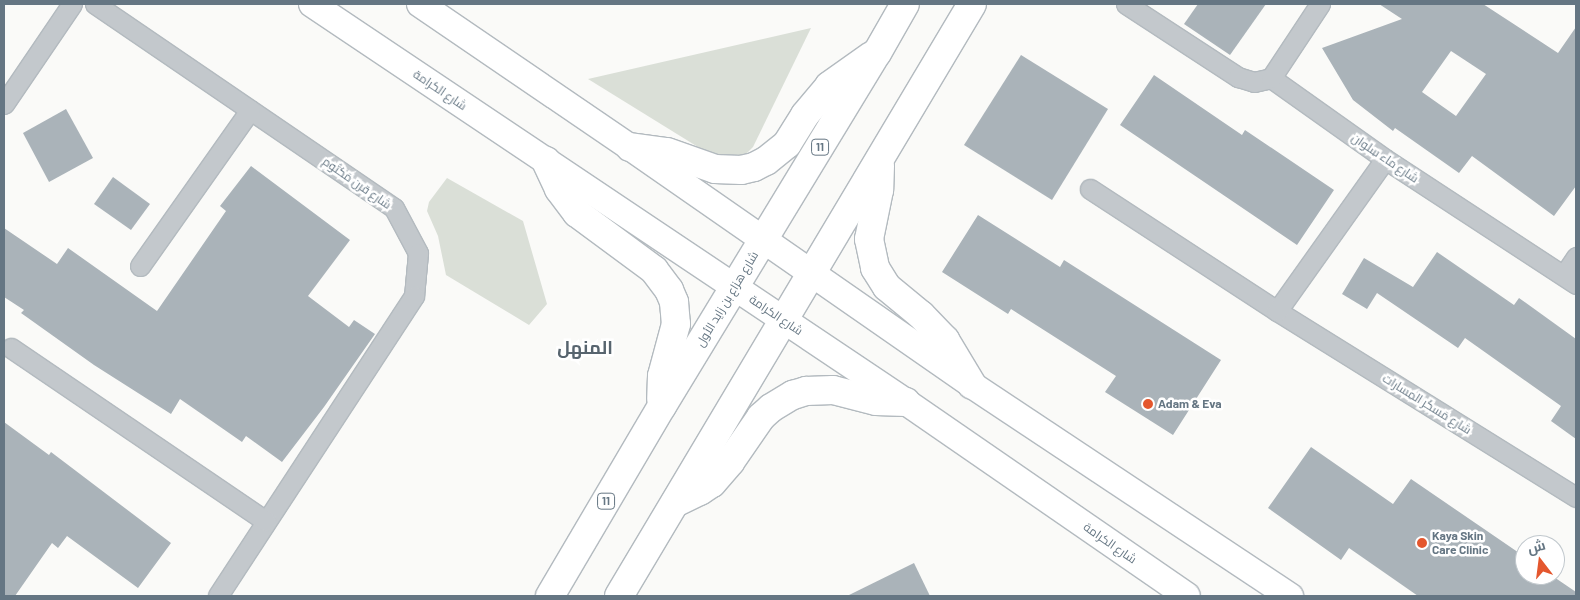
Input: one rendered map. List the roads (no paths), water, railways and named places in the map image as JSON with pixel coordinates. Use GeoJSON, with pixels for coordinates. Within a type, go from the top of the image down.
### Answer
{"type":"FeatureCollection","features":[{"type":"Feature","properties":{"kind":"main road","name":"شارع الكرامة"},"geometry":{"type":"LineString","coordinates":[[312,4],[906,402],[1187,596]]}},
{"type":"Feature","properties":{"kind":"main road"},"geometry":{"type":"LineString","coordinates":[[420,4],[630,147],[972,386],[1290,596]]}},
{"type":"Feature","properties":{"kind":"main road","name":"شارع هزاع بن زايد الأول"},"geometry":{"type":"LineString","coordinates":[[550,596],[662,406],[905,4]]}},
{"type":"Feature","properties":{"kind":"main road"},"geometry":{"type":"LineString","coordinates":[[618,596],[972,4]]}},
{"type":"Feature","properties":{"kind":"main road"},"geometry":{"type":"LineString","coordinates":[[630,147],[667,152],[715,169],[741,170],[754,167],[766,161],[787,144],[805,115],[829,86],[860,62],[877,53]]}},
{"type":"Feature","properties":{"kind":"main road"},"geometry":{"type":"LineString","coordinates":[[880,158],[879,190],[869,239],[875,268],[887,287],[921,315],[945,340],[956,354],[972,386]]}},
{"type":"Feature","properties":{"kind":"main road"},"geometry":{"type":"LineString","coordinates":[[546,161],[559,189],[577,213],[654,270],[674,302],[676,324],[662,376],[662,406]]}},
{"type":"Feature","properties":{"kind":"main road"},"geometry":{"type":"LineString","coordinates":[[675,503],[688,498],[712,483],[730,462],[761,417],[776,404],[793,395],[806,391],[833,390],[876,401],[906,402]]}},
{"type":"Feature","properties":{"kind":"street"},"geometry":{"type":"LineString","coordinates":[[4,104],[72,4]]}},
{"type":"Feature","properties":{"kind":"street","name":"شارع قرن مَكتُوم"},"geometry":{"type":"LineString","coordinates":[[95,4],[394,208],[418,253],[414,296],[218,596]]}},
{"type":"Feature","properties":{"kind":"street"},"geometry":{"type":"LineString","coordinates":[[1126,4],[1238,77],[1254,82],[1270,78],[1320,4]]}},
{"type":"Feature","properties":{"kind":"street","name":"شارع ماء سِلوان"},"geometry":{"type":"LineString","coordinates":[[1270,78],[1385,159],[1570,279]]}},
{"type":"Feature","properties":{"kind":"street"},"geometry":{"type":"LineString","coordinates":[[140,266],[250,110]]}},
{"type":"Feature","properties":{"kind":"street"},"geometry":{"type":"LineString","coordinates":[[1277,311],[1385,159]]}},
{"type":"Feature","properties":{"kind":"street","name":"شارع مَسكَر المِسارات"},"geometry":{"type":"LineString","coordinates":[[1090,189],[1277,311],[1576,497]]}},
{"type":"Feature","properties":{"kind":"street"},"geometry":{"type":"LineString","coordinates":[[1570,279],[1576,257]]}},
{"type":"Feature","properties":{"kind":"street"},"geometry":{"type":"LineString","coordinates":[[11,348],[266,521]]}},
{"type":"Feature","properties":{"kind":"place","name":"Adam & Eva"},"geometry":{"type":"Point","coordinates":[1148,404]}},
{"type":"Feature","properties":{"kind":"place","name":"Kaya Skin Care Clinic"},"geometry":{"type":"Point","coordinates":[1422,543]}},
{"type":"Feature","properties":{"kind":"district","name":"المنهل"},"geometry":{"type":"Point","coordinates":[585,347]}}]}
